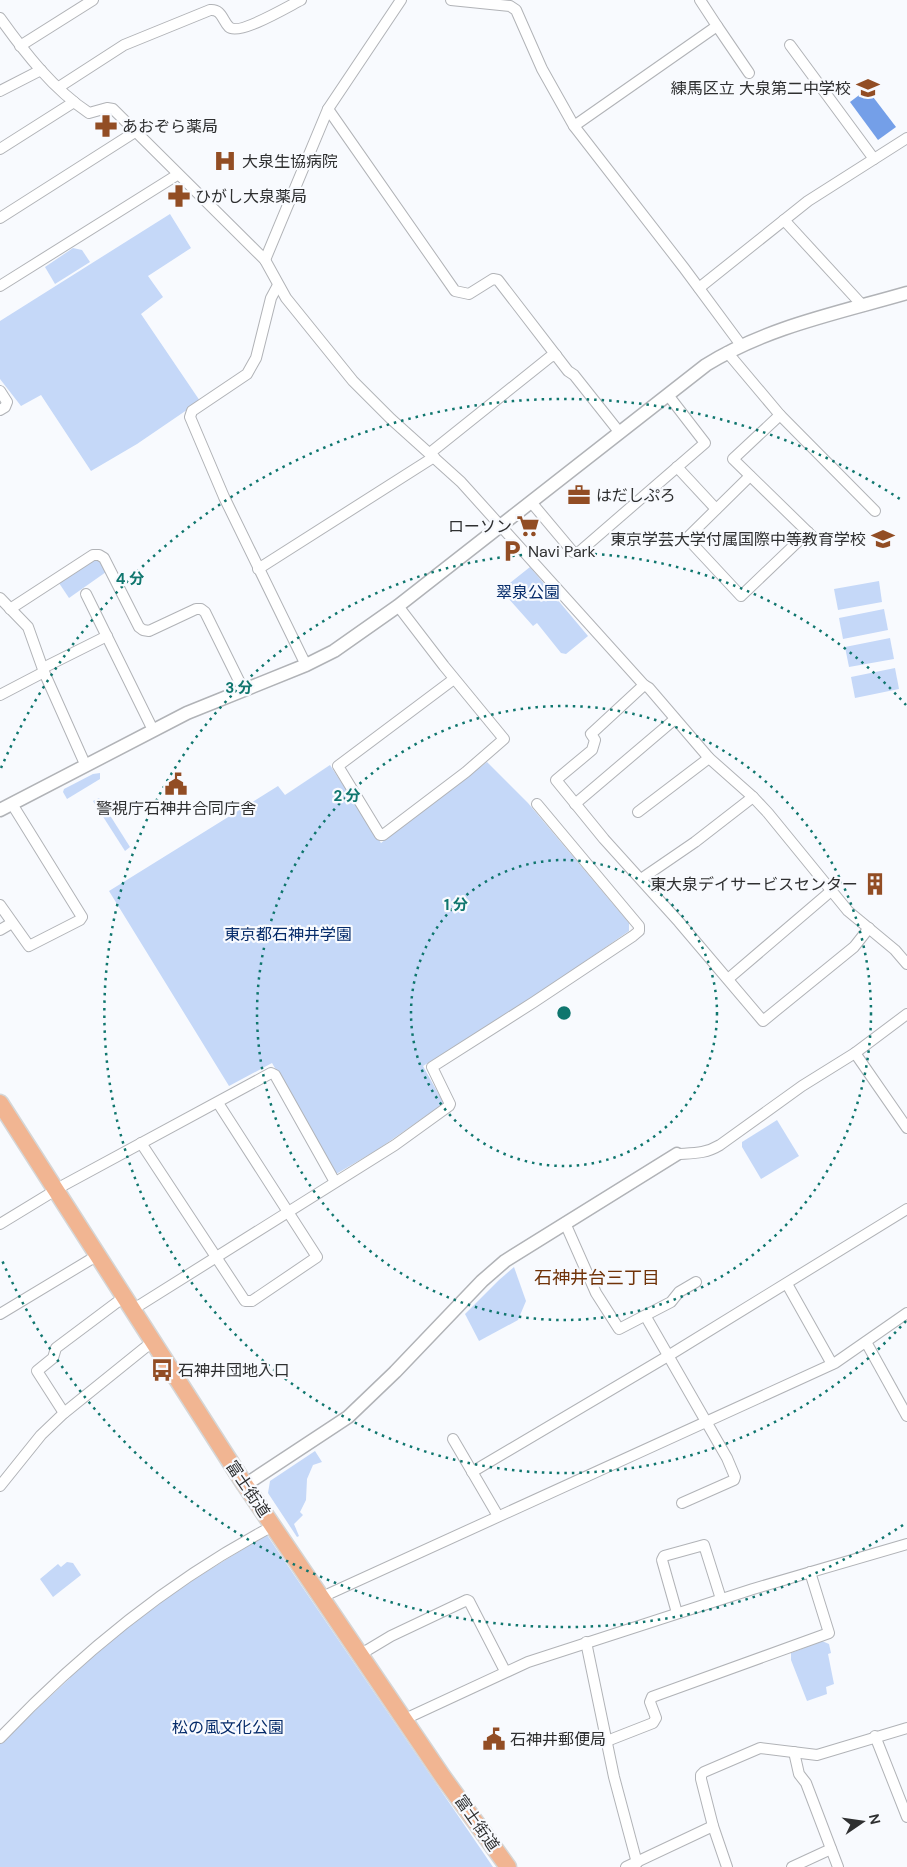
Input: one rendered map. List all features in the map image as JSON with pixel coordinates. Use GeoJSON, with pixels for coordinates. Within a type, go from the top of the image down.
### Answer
{"type":"FeatureCollection","features":[{"type":"Feature","properties":{"kind":"main road","name":"富士街道"},"geometry":{"type":"LineString","coordinates":[[0,1104],[245,1485],[508,1867]]}},
{"type":"Feature","properties":{"kind":"street"},"geometry":{"type":"LineString","coordinates":[[20,46],[93,0]]}},
{"type":"Feature","properties":{"kind":"street"},"geometry":{"type":"LineString","coordinates":[[59,87],[124,44],[210,10],[219,12],[229,27],[233,29],[261,21],[301,0]]}},
{"type":"Feature","properties":{"kind":"street"},"geometry":{"type":"LineString","coordinates":[[265,260],[328,109],[401,0]]}},
{"type":"Feature","properties":{"kind":"street"},"geometry":{"type":"LineString","coordinates":[[451,0],[510,6],[516,10],[542,69],[574,126],[741,345]]}},
{"type":"Feature","properties":{"kind":"street"},"geometry":{"type":"LineString","coordinates":[[700,0],[749,73]]}},
{"type":"Feature","properties":{"kind":"street"},"geometry":{"type":"LineString","coordinates":[[0,18],[40,70],[74,102],[89,113],[110,108],[265,260],[278,286],[358,386],[391,419],[461,482],[644,685],[649,688],[708,758],[768,813],[848,911],[895,950],[907,964]]}},
{"type":"Feature","properties":{"kind":"street"},"geometry":{"type":"LineString","coordinates":[[574,126],[717,26]]}},
{"type":"Feature","properties":{"kind":"street"},"geometry":{"type":"LineString","coordinates":[[790,46],[874,159]]}},
{"type":"Feature","properties":{"kind":"street"},"geometry":{"type":"LineString","coordinates":[[0,92],[40,70]]}},
{"type":"Feature","properties":{"kind":"street"},"geometry":{"type":"LineString","coordinates":[[0,149],[74,102]]}},
{"type":"Feature","properties":{"kind":"street"},"geometry":{"type":"LineString","coordinates":[[328,109],[455,291],[469,294],[496,278],[568,371],[574,375],[620,433]]}},
{"type":"Feature","properties":{"kind":"street"},"geometry":{"type":"LineString","coordinates":[[0,218],[135,132]]}},
{"type":"Feature","properties":{"kind":"street"},"geometry":{"type":"LineString","coordinates":[[699,288],[808,201],[907,138]]}},
{"type":"Feature","properties":{"kind":"street"},"geometry":{"type":"LineString","coordinates":[[0,286],[177,174]]}},
{"type":"Feature","properties":{"kind":"street"},"geometry":{"type":"LineString","coordinates":[[784,220],[863,306]]}},
{"type":"Feature","properties":{"kind":"street"},"geometry":{"type":"LineString","coordinates":[[278,286],[271,298],[256,358],[247,374],[192,411],[190,417],[224,497],[306,665]]}},
{"type":"Feature","properties":{"kind":"street"},"geometry":{"type":"LineString","coordinates":[[0,810],[85,764],[188,713],[243,689],[306,665],[334,651],[398,606],[706,365],[727,352],[774,331],[907,293]]}},
{"type":"Feature","properties":{"kind":"street"},"geometry":{"type":"LineString","coordinates":[[727,352],[780,415],[875,510]]}},
{"type":"Feature","properties":{"kind":"street"},"geometry":{"type":"LineString","coordinates":[[258,569],[432,455],[556,355]]}},
{"type":"Feature","properties":{"kind":"street"},"geometry":{"type":"LineString","coordinates":[[0,391],[7,402],[5,407],[0,410]]}},
{"type":"Feature","properties":{"kind":"street"},"geometry":{"type":"LineString","coordinates":[[531,502],[573,552],[578,553],[705,443],[668,395]]}},
{"type":"Feature","properties":{"kind":"street"},"geometry":{"type":"LineString","coordinates":[[780,415],[733,459],[816,541]]}},
{"type":"Feature","properties":{"kind":"street"},"geometry":{"type":"LineString","coordinates":[[677,467],[716,509]]}},
{"type":"Feature","properties":{"kind":"street"},"geometry":{"type":"LineString","coordinates":[[750,476],[687,538],[741,596],[808,532]]}},
{"type":"Feature","properties":{"kind":"street"},"geometry":{"type":"LineString","coordinates":[[10,609],[93,556],[99,555],[104,558],[139,627],[143,630],[149,630],[196,609],[201,609],[205,612],[243,689]]}},
{"type":"Feature","properties":{"kind":"street"},"geometry":{"type":"LineString","coordinates":[[86,594],[153,730]]}},
{"type":"Feature","properties":{"kind":"street"},"geometry":{"type":"LineString","coordinates":[[0,598],[28,627],[44,670],[85,764]]}},
{"type":"Feature","properties":{"kind":"street"},"geometry":{"type":"LineString","coordinates":[[398,606],[454,679],[504,739],[438,793],[383,835],[380,835],[338,766],[454,679]]}},
{"type":"Feature","properties":{"kind":"street"},"geometry":{"type":"LineString","coordinates":[[0,695],[107,636]]}},
{"type":"Feature","properties":{"kind":"street"},"geometry":{"type":"LineString","coordinates":[[644,685],[591,734],[594,740],[592,750],[556,780],[764,1021],[854,947],[869,928]]}},
{"type":"Feature","properties":{"kind":"street"},"geometry":{"type":"LineString","coordinates":[[575,804],[675,719]]}},
{"type":"Feature","properties":{"kind":"street"},"geometry":{"type":"LineString","coordinates":[[638,812],[708,758]]}},
{"type":"Feature","properties":{"kind":"street"},"geometry":{"type":"LineString","coordinates":[[641,879],[695,842],[752,797]]}},
{"type":"Feature","properties":{"kind":"street"},"geometry":{"type":"LineString","coordinates":[[0,904],[29,946],[82,918],[12,804]]}},
{"type":"Feature","properties":{"kind":"street"},"geometry":{"type":"LineString","coordinates":[[64,1413],[37,1371],[53,1358],[56,1348],[128,1303],[216,1258],[395,1145],[450,1104],[432,1067],[550,992],[639,931],[639,926],[537,804]]}},
{"type":"Feature","properties":{"kind":"street"},"geometry":{"type":"LineString","coordinates":[[728,979],[831,891]]}},
{"type":"Feature","properties":{"kind":"street"},"geometry":{"type":"LineString","coordinates":[[0,930],[12,924]]}},
{"type":"Feature","properties":{"kind":"street"},"geometry":{"type":"LineString","coordinates":[[245,1485],[348,1417],[505,1261],[677,1154],[703,1153],[715,1148],[802,1086],[855,1053],[907,1014]]}},
{"type":"Feature","properties":{"kind":"street"},"geometry":{"type":"LineString","coordinates":[[855,1053],[907,1128]]}},
{"type":"Feature","properties":{"kind":"street"},"geometry":{"type":"LineString","coordinates":[[0,1224],[56,1190],[273,1073],[335,1182]]}},
{"type":"Feature","properties":{"kind":"street"},"geometry":{"type":"LineString","coordinates":[[141,1143],[245,1301],[252,1301],[317,1257],[218,1103]]}},
{"type":"Feature","properties":{"kind":"street"},"geometry":{"type":"LineString","coordinates":[[472,1472],[668,1356],[907,1210]]}},
{"type":"Feature","properties":{"kind":"street"},"geometry":{"type":"LineString","coordinates":[[566,1223],[596,1293],[619,1329],[646,1317],[671,1302],[679,1292],[696,1282]]}},
{"type":"Feature","properties":{"kind":"street"},"geometry":{"type":"LineString","coordinates":[[0,1314],[98,1255]]}},
{"type":"Feature","properties":{"kind":"street"},"geometry":{"type":"LineString","coordinates":[[787,1284],[832,1364]]}},
{"type":"Feature","properties":{"kind":"street"},"geometry":{"type":"LineString","coordinates":[[322,1597],[832,1364],[907,1314]]}},
{"type":"Feature","properties":{"kind":"street"},"geometry":{"type":"LineString","coordinates":[[646,1317],[727,1458],[735,1479],[682,1503]]}},
{"type":"Feature","properties":{"kind":"street"},"geometry":{"type":"LineString","coordinates":[[0,1486],[41,1435],[64,1413],[152,1342]]}},
{"type":"Feature","properties":{"kind":"street"},"geometry":{"type":"LineString","coordinates":[[866,1342],[904,1404],[907,1416]]}},
{"type":"Feature","properties":{"kind":"street"},"geometry":{"type":"LineString","coordinates":[[453,1439],[498,1516]]}},
{"type":"Feature","properties":{"kind":"street"},"geometry":{"type":"LineString","coordinates":[[0,1738],[35,1701],[129,1618],[207,1564],[273,1526]]}},
{"type":"Feature","properties":{"kind":"street"},"geometry":{"type":"LineString","coordinates":[[405,1719],[505,1672],[586,1642],[721,1599],[907,1544]]}},
{"type":"Feature","properties":{"kind":"street"},"geometry":{"type":"LineString","coordinates":[[677,1613],[662,1560],[664,1556],[704,1545],[721,1599]]}},
{"type":"Feature","properties":{"kind":"street"},"geometry":{"type":"LineString","coordinates":[[607,1741],[653,1723],[656,1718],[650,1702],[652,1697],[829,1633],[810,1572]]}},
{"type":"Feature","properties":{"kind":"street"},"geometry":{"type":"LineString","coordinates":[[361,1654],[391,1636],[469,1600],[505,1672]]}},
{"type":"Feature","properties":{"kind":"street"},"geometry":{"type":"LineString","coordinates":[[586,1642],[614,1777],[637,1863]]}},
{"type":"Feature","properties":{"kind":"street"},"geometry":{"type":"LineString","coordinates":[[727,1867],[700,1779],[704,1772],[760,1748],[817,1755],[875,1736],[907,1728]]}},
{"type":"Feature","properties":{"kind":"street"},"geometry":{"type":"LineString","coordinates":[[875,1736],[907,1817]]}},
{"type":"Feature","properties":{"kind":"street"},"geometry":{"type":"LineString","coordinates":[[794,1752],[799,1774],[806,1783],[838,1867]]}},
{"type":"Feature","properties":{"kind":"street"},"geometry":{"type":"LineString","coordinates":[[626,1867],[713,1826]]}},
{"type":"Feature","properties":{"kind":"street"},"geometry":{"type":"LineString","coordinates":[[793,1867],[831,1849]]}},
{"type":"Feature","properties":{"kind":"green space"},"geometry":{"type":"Polygon","coordinates":[[[170,214],[191,248],[148,276],[163,297],[141,314],[200,401],[137,444],[91,471],[41,395],[21,406],[0,379],[0,321],[170,214]]]}},
{"type":"Feature","properties":{"kind":"green space"},"geometry":{"type":"Polygon","coordinates":[[[73,248],[82,250],[90,262],[55,284],[45,267],[73,248]]]}},
{"type":"Feature","properties":{"kind":"green space"},"geometry":{"type":"Polygon","coordinates":[[[94,560],[101,562],[106,572],[69,598],[59,583],[94,560]]]}},
{"type":"Feature","properties":{"kind":"green space","name":"翠泉公園"},"geometry":{"type":"Polygon","coordinates":[[[530,567],[588,636],[566,654],[561,653],[537,623],[533,626],[501,590],[530,567]]]}},
{"type":"Feature","properties":{"kind":"green space"},"geometry":{"type":"Polygon","coordinates":[[[879,581],[882,602],[838,610],[834,589],[879,581]]]}},
{"type":"Feature","properties":{"kind":"green space"},"geometry":{"type":"Polygon","coordinates":[[[884,609],[888,630],[843,639],[839,618],[884,609]]]}},
{"type":"Feature","properties":{"kind":"green space"},"geometry":{"type":"Polygon","coordinates":[[[890,638],[894,659],[849,667],[845,647],[890,638]]]}},
{"type":"Feature","properties":{"kind":"green space"},"geometry":{"type":"Polygon","coordinates":[[[895,668],[899,689],[855,698],[851,677],[895,668]]]}},
{"type":"Feature","properties":{"kind":"green space","name":"東京都石神井学園"},"geometry":{"type":"Polygon","coordinates":[[[487,762],[528,803],[629,923],[629,931],[528,1001],[423,1066],[443,1104],[377,1150],[336,1174],[272,1063],[229,1086],[109,891],[278,786],[285,795],[330,765],[381,843],[487,762]]]}},
{"type":"Feature","properties":{"kind":"green space"},"geometry":{"type":"Polygon","coordinates":[[[100,773],[100,779],[67,799],[63,792],[64,789],[93,774],[100,773]]]}},
{"type":"Feature","properties":{"kind":"green space"},"geometry":{"type":"Polygon","coordinates":[[[99,798],[130,847],[125,851],[93,801],[99,798]]]}},
{"type":"Feature","properties":{"kind":"green space"},"geometry":{"type":"Polygon","coordinates":[[[777,1120],[799,1156],[761,1179],[742,1147],[742,1142],[777,1120]]]}},
{"type":"Feature","properties":{"kind":"green space"},"geometry":{"type":"Polygon","coordinates":[[[514,1267],[526,1301],[518,1320],[479,1341],[465,1314],[514,1267]]]}},
{"type":"Feature","properties":{"kind":"green space"},"geometry":{"type":"Polygon","coordinates":[[[315,1451],[322,1462],[313,1465],[307,1479],[306,1500],[300,1512],[303,1515],[294,1524],[299,1536],[297,1537],[268,1493],[270,1481],[315,1451]]]}},
{"type":"Feature","properties":{"kind":"green space","name":"松の風文化公園"},"geometry":{"type":"Polygon","coordinates":[[[267,1535],[493,1867],[0,1867],[0,1743],[70,1678],[69,1675],[135,1621],[183,1587],[267,1535]]]}},
{"type":"Feature","properties":{"kind":"green space"},"geometry":{"type":"Polygon","coordinates":[[[67,1562],[73,1563],[81,1575],[53,1597],[40,1579],[58,1564],[61,1567],[67,1562]]]}},
{"type":"Feature","properties":{"kind":"green space"},"geometry":{"type":"Polygon","coordinates":[[[822,1641],[829,1644],[831,1653],[828,1654],[834,1684],[826,1687],[827,1694],[807,1701],[791,1660],[791,1653],[822,1641]]]}},
{"type":"Feature","properties":{"kind":"water"},"geometry":{"type":"Polygon","coordinates":[[[867,89],[896,127],[878,140],[850,102],[867,89]]]}},
{"type":"Feature","properties":{"kind":"place","name":"練馬区立 大泉第二中学校"},"geometry":{"type":"Point","coordinates":[868,88]}},
{"type":"Feature","properties":{"kind":"place","name":"あおぞら薬局"},"geometry":{"type":"Point","coordinates":[106,126]}},
{"type":"Feature","properties":{"kind":"place","name":"大泉生協病院"},"geometry":{"type":"Point","coordinates":[225,161]}},
{"type":"Feature","properties":{"kind":"place","name":"ひがし大泉薬局"},"geometry":{"type":"Point","coordinates":[179,196]}},
{"type":"Feature","properties":{"kind":"place","name":"はだしぷろ"},"geometry":{"type":"Point","coordinates":[579,495]}},
{"type":"Feature","properties":{"kind":"place","name":"ローソン"},"geometry":{"type":"Point","coordinates":[528,526]}},
{"type":"Feature","properties":{"kind":"place","name":"東京学芸大学付属国際中等教育学校"},"geometry":{"type":"Point","coordinates":[883,539]}},
{"type":"Feature","properties":{"kind":"place","name":"Navi Park"},"geometry":{"type":"Point","coordinates":[512,551]}},
{"type":"Feature","properties":{"kind":"place","name":"警視庁石神井合同庁舎"},"geometry":{"type":"Point","coordinates":[176,784]}},
{"type":"Feature","properties":{"kind":"place","name":"東大泉デイサービスセンター"},"geometry":{"type":"Point","coordinates":[875,884]}},
{"type":"Feature","properties":{"kind":"place","name":"石神井団地入口"},"geometry":{"type":"Point","coordinates":[162,1370]}},
{"type":"Feature","properties":{"kind":"place","name":"石神井郵便局"},"geometry":{"type":"Point","coordinates":[494,1739]}},
{"type":"Feature","properties":{"kind":"district","name":"石神井台三丁目"},"geometry":{"type":"Point","coordinates":[597,1278]}}]}
